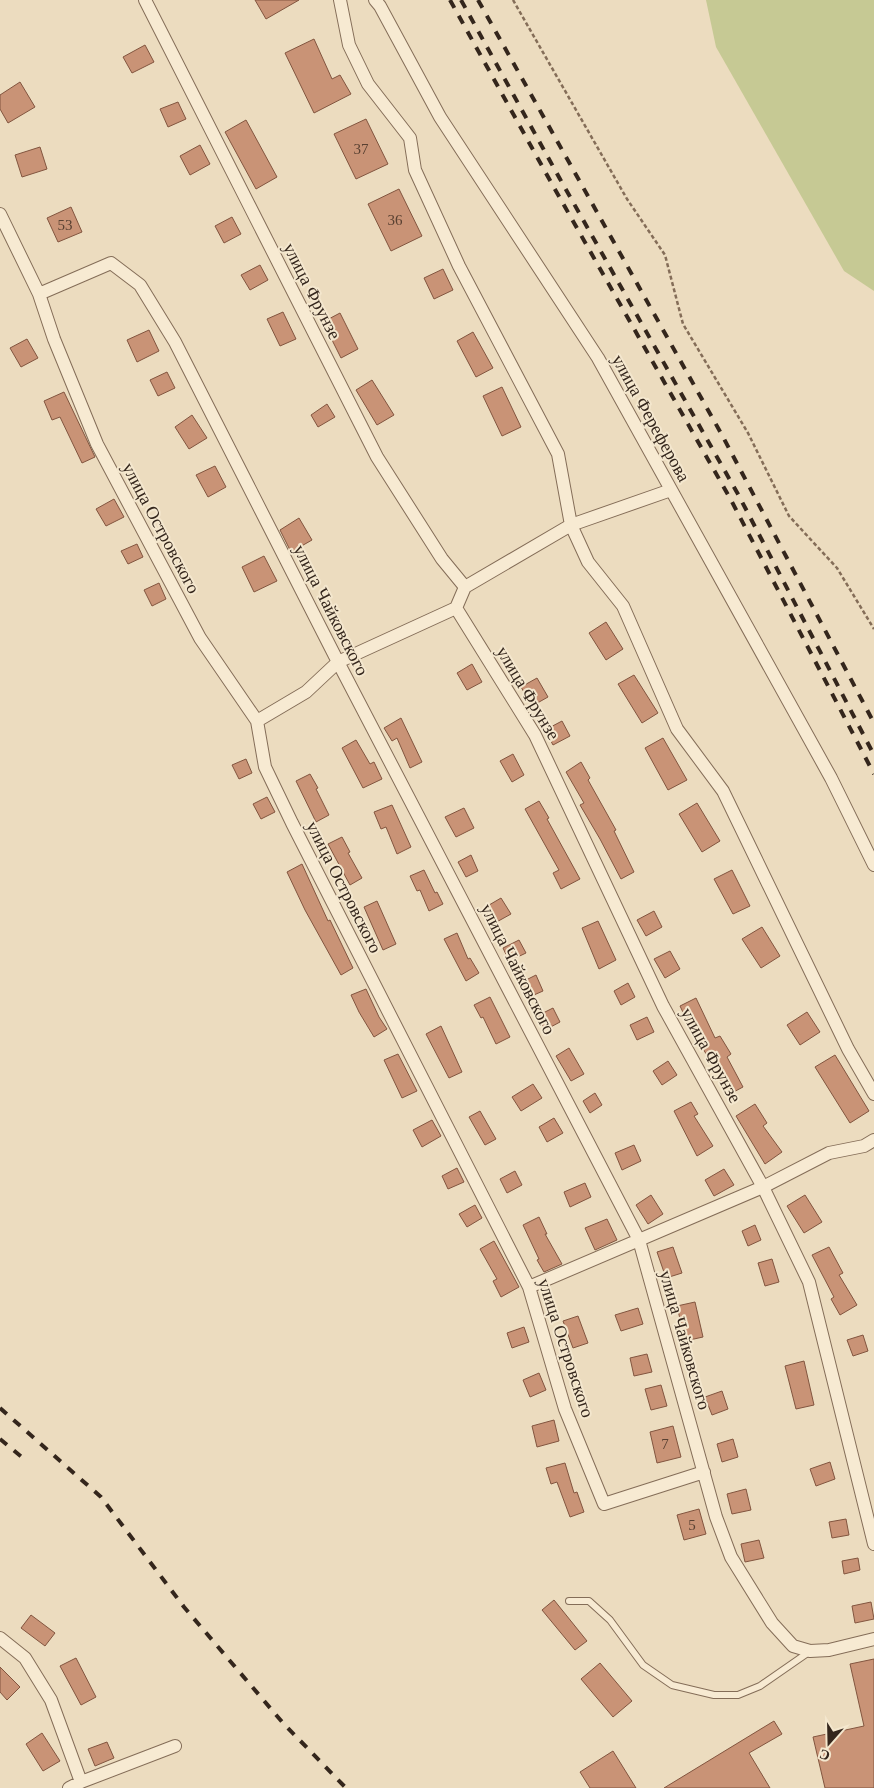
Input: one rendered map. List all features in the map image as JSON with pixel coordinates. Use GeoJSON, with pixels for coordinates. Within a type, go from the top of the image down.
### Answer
{"type":"FeatureCollection","features":[{"type":"Feature","properties":{"kind":"street","name":"улица Фрунзе"},"geometry":{"type":"LineString","coordinates":[[144,0],[377,458],[442,559],[465,587]]}},
{"type":"Feature","properties":{"kind":"street"},"geometry":{"type":"LineString","coordinates":[[340,0],[349,45],[356,61],[368,84],[410,138],[415,170],[458,266],[558,454],[571,525],[588,562],[623,606],[677,729],[723,791],[848,1049],[874,1094]]}},
{"type":"Feature","properties":{"kind":"street","name":"улица Фереферова"},"geometry":{"type":"LineString","coordinates":[[375,0],[440,117],[598,358],[831,778],[874,865]]}},
{"type":"Feature","properties":{"kind":"street","name":"улица Островского"},"geometry":{"type":"LineString","coordinates":[[0,214],[39,294],[54,339],[97,444],[200,638],[257,721],[265,767],[529,1286],[565,1410],[604,1504],[704,1472]]}},
{"type":"Feature","properties":{"kind":"street","name":"улица Чайковского"},"geometry":{"type":"LineString","coordinates":[[39,294],[111,262],[140,285],[175,342],[338,662],[639,1240],[716,1517],[731,1557],[772,1624],[793,1646],[810,1651]]}},
{"type":"Feature","properties":{"kind":"street"},"geometry":{"type":"LineString","coordinates":[[257,721],[306,692],[338,662],[456,608],[465,587],[571,525],[671,490]]}},
{"type":"Feature","properties":{"kind":"street","name":"улица Фрунзе"},"geometry":{"type":"LineString","coordinates":[[456,608],[535,735],[663,1006],[762,1186],[809,1282],[874,1544]]}},
{"type":"Feature","properties":{"kind":"street"},"geometry":{"type":"LineString","coordinates":[[529,1286],[762,1186],[829,1152],[864,1146],[874,1140]]}},
{"type":"Feature","properties":{"kind":"street"},"geometry":{"type":"LineString","coordinates":[[0,1638],[25,1658],[51,1700],[81,1782]]}},
{"type":"Feature","properties":{"kind":"street"},"geometry":{"type":"LineString","coordinates":[[810,1651],[829,1650],[874,1639]]}},
{"type":"Feature","properties":{"kind":"street"},"geometry":{"type":"LineString","coordinates":[[69,1788],[175,1746]]}},
{"type":"Feature","properties":{"kind":"lane"},"geometry":{"type":"LineString","coordinates":[[569,1601],[589,1601],[610,1620],[643,1665],[672,1685],[714,1695],[738,1695],[760,1686],[810,1651]]}},
{"type":"Feature","properties":{"kind":"path"},"geometry":{"type":"LineString","coordinates":[[513,0],[627,199],[664,255],[683,324],[748,433],[789,516],[836,568],[874,629]]}},
{"type":"Feature","properties":{"kind":"green space"},"geometry":{"type":"Polygon","coordinates":[[[706,0],[874,0],[874,291],[844,271],[716,47],[706,0]]]}},
{"type":"Feature","properties":{"kind":"building"},"geometry":{"type":"Polygon","coordinates":[[[255,0],[299,0],[266,19],[255,0]]]}},
{"type":"Feature","properties":{"kind":"building"},"geometry":{"type":"Polygon","coordinates":[[[314,39],[332,79],[340,75],[351,94],[314,113],[285,53],[314,39]]]}},
{"type":"Feature","properties":{"kind":"building"},"geometry":{"type":"Polygon","coordinates":[[[145,45],[154,62],[132,73],[123,57],[145,45]]]}},
{"type":"Feature","properties":{"kind":"building"},"geometry":{"type":"Polygon","coordinates":[[[20,82],[35,107],[8,123],[0,109],[0,95],[20,82]]]}},
{"type":"Feature","properties":{"kind":"building"},"geometry":{"type":"Polygon","coordinates":[[[178,102],[186,119],[168,127],[160,109],[178,102]]]}},
{"type":"Feature","properties":{"kind":"building"},"geometry":{"type":"Polygon","coordinates":[[[366,119],[388,164],[356,179],[334,134],[366,119]]]}},
{"type":"Feature","properties":{"kind":"building"},"geometry":{"type":"Polygon","coordinates":[[[246,120],[277,177],[256,189],[225,132],[246,120]]]}},
{"type":"Feature","properties":{"kind":"building"},"geometry":{"type":"Polygon","coordinates":[[[200,145],[210,164],[190,175],[180,156],[200,145]]]}},
{"type":"Feature","properties":{"kind":"building"},"geometry":{"type":"Polygon","coordinates":[[[40,147],[47,169],[22,177],[15,155],[40,147]]]}},
{"type":"Feature","properties":{"kind":"building"},"geometry":{"type":"Polygon","coordinates":[[[399,189],[422,236],[391,251],[368,204],[399,189]]]}},
{"type":"Feature","properties":{"kind":"building"},"geometry":{"type":"Polygon","coordinates":[[[71,207],[82,232],[58,242],[47,218],[71,207]]]}},
{"type":"Feature","properties":{"kind":"building"},"geometry":{"type":"Polygon","coordinates":[[[232,217],[241,234],[224,243],[215,226],[232,217]]]}},
{"type":"Feature","properties":{"kind":"building"},"geometry":{"type":"Polygon","coordinates":[[[260,265],[268,280],[250,290],[241,275],[260,265]]]}},
{"type":"Feature","properties":{"kind":"building"},"geometry":{"type":"Polygon","coordinates":[[[443,269],[453,290],[434,299],[424,278],[443,269]]]}},
{"type":"Feature","properties":{"kind":"building"},"geometry":{"type":"Polygon","coordinates":[[[283,312],[296,339],[280,346],[267,319],[283,312]]]}},
{"type":"Feature","properties":{"kind":"building"},"geometry":{"type":"Polygon","coordinates":[[[340,313],[358,349],[341,358],[323,322],[340,313]]]}},
{"type":"Feature","properties":{"kind":"building"},"geometry":{"type":"Polygon","coordinates":[[[149,330],[159,351],[137,362],[127,340],[149,330]]]}},
{"type":"Feature","properties":{"kind":"building"},"geometry":{"type":"Polygon","coordinates":[[[473,332],[493,368],[476,377],[457,341],[473,332]]]}},
{"type":"Feature","properties":{"kind":"building"},"geometry":{"type":"Polygon","coordinates":[[[27,339],[38,358],[21,367],[10,348],[27,339]]]}},
{"type":"Feature","properties":{"kind":"building"},"geometry":{"type":"Polygon","coordinates":[[[167,372],[175,388],[158,396],[150,380],[167,372]]]}},
{"type":"Feature","properties":{"kind":"building"},"geometry":{"type":"Polygon","coordinates":[[[372,380],[394,415],[377,425],[356,390],[372,380]]]}},
{"type":"Feature","properties":{"kind":"building"},"geometry":{"type":"Polygon","coordinates":[[[502,387],[521,427],[502,436],[483,396],[502,387]]]}},
{"type":"Feature","properties":{"kind":"building"},"geometry":{"type":"Polygon","coordinates":[[[64,392],[95,457],[82,463],[60,417],[52,420],[44,401],[64,392]]]}},
{"type":"Feature","properties":{"kind":"building"},"geometry":{"type":"Polygon","coordinates":[[[327,404],[335,417],[318,427],[311,415],[327,404]]]}},
{"type":"Feature","properties":{"kind":"building"},"geometry":{"type":"Polygon","coordinates":[[[192,415],[207,438],[189,449],[175,427],[192,415]]]}},
{"type":"Feature","properties":{"kind":"building"},"geometry":{"type":"Polygon","coordinates":[[[215,466],[226,487],[208,497],[196,475],[215,466]]]}},
{"type":"Feature","properties":{"kind":"building"},"geometry":{"type":"Polygon","coordinates":[[[114,499],[124,517],[106,526],[96,509],[114,499]]]}},
{"type":"Feature","properties":{"kind":"building"},"geometry":{"type":"Polygon","coordinates":[[[299,518],[312,540],[291,552],[280,530],[299,518]]]}},
{"type":"Feature","properties":{"kind":"building"},"geometry":{"type":"Polygon","coordinates":[[[137,544],[143,557],[128,564],[121,551],[137,544]]]}},
{"type":"Feature","properties":{"kind":"building"},"geometry":{"type":"Polygon","coordinates":[[[264,556],[277,581],[254,592],[242,567],[264,556]]]}},
{"type":"Feature","properties":{"kind":"building"},"geometry":{"type":"Polygon","coordinates":[[[159,583],[166,599],[152,606],[144,590],[159,583]]]}},
{"type":"Feature","properties":{"kind":"building"},"geometry":{"type":"Polygon","coordinates":[[[606,622],[623,649],[606,660],[589,633],[606,622]]]}},
{"type":"Feature","properties":{"kind":"building"},"geometry":{"type":"Polygon","coordinates":[[[472,664],[482,682],[467,690],[457,673],[472,664]]]}},
{"type":"Feature","properties":{"kind":"building"},"geometry":{"type":"Polygon","coordinates":[[[634,675],[658,713],[642,723],[618,684],[634,675]]]}},
{"type":"Feature","properties":{"kind":"building"},"geometry":{"type":"Polygon","coordinates":[[[537,678],[548,697],[532,706],[521,687],[537,678]]]}},
{"type":"Feature","properties":{"kind":"building"},"geometry":{"type":"Polygon","coordinates":[[[401,718],[422,762],[410,768],[397,738],[392,741],[384,728],[401,718]]]}},
{"type":"Feature","properties":{"kind":"building"},"geometry":{"type":"Polygon","coordinates":[[[562,721],[570,736],[553,745],[545,730],[562,721]]]}},
{"type":"Feature","properties":{"kind":"building"},"geometry":{"type":"Polygon","coordinates":[[[663,738],[687,780],[668,790],[645,748],[663,738]]]}},
{"type":"Feature","properties":{"kind":"building"},"geometry":{"type":"Polygon","coordinates":[[[356,740],[370,764],[374,762],[382,779],[363,788],[342,748],[356,740]]]}},
{"type":"Feature","properties":{"kind":"building"},"geometry":{"type":"Polygon","coordinates":[[[513,754],[524,775],[512,782],[500,761],[513,754]]]}},
{"type":"Feature","properties":{"kind":"building"},"geometry":{"type":"Polygon","coordinates":[[[246,759],[252,773],[239,779],[232,765],[246,759]]]}},
{"type":"Feature","properties":{"kind":"building"},"geometry":{"type":"Polygon","coordinates":[[[581,762],[590,778],[588,780],[616,830],[614,831],[634,872],[621,879],[580,805],[584,803],[566,772],[581,762]]]}},
{"type":"Feature","properties":{"kind":"building"},"geometry":{"type":"Polygon","coordinates":[[[310,774],[329,815],[316,822],[296,781],[310,774]]]}},
{"type":"Feature","properties":{"kind":"building"},"geometry":{"type":"Polygon","coordinates":[[[267,797],[275,812],[261,819],[253,804],[267,797]]]}},
{"type":"Feature","properties":{"kind":"building"},"geometry":{"type":"Polygon","coordinates":[[[539,801],[580,879],[561,889],[553,873],[559,870],[525,809],[539,801]]]}},
{"type":"Feature","properties":{"kind":"building"},"geometry":{"type":"Polygon","coordinates":[[[697,803],[720,841],[702,852],[679,814],[697,803]]]}},
{"type":"Feature","properties":{"kind":"building"},"geometry":{"type":"Polygon","coordinates":[[[392,805],[411,847],[397,854],[386,827],[381,829],[374,812],[392,805]]]}},
{"type":"Feature","properties":{"kind":"building"},"geometry":{"type":"Polygon","coordinates":[[[464,808],[474,828],[456,837],[445,817],[464,808]]]}},
{"type":"Feature","properties":{"kind":"building"},"geometry":{"type":"Polygon","coordinates":[[[342,837],[350,852],[348,853],[362,878],[350,885],[328,844],[342,837]]]}},
{"type":"Feature","properties":{"kind":"building"},"geometry":{"type":"Polygon","coordinates":[[[471,855],[478,871],[466,877],[458,862],[471,855]]]}},
{"type":"Feature","properties":{"kind":"building"},"geometry":{"type":"Polygon","coordinates":[[[302,864],[328,921],[330,920],[353,968],[341,975],[305,910],[287,872],[302,864]]]}},
{"type":"Feature","properties":{"kind":"building"},"geometry":{"type":"Polygon","coordinates":[[[424,870],[435,893],[437,892],[443,904],[429,911],[420,890],[417,891],[410,876],[424,870]]]}},
{"type":"Feature","properties":{"kind":"building"},"geometry":{"type":"Polygon","coordinates":[[[732,870],[750,906],[733,914],[714,879],[732,870]]]}},
{"type":"Feature","properties":{"kind":"building"},"geometry":{"type":"Polygon","coordinates":[[[501,898],[511,914],[493,924],[484,908],[501,898]]]}},
{"type":"Feature","properties":{"kind":"building"},"geometry":{"type":"Polygon","coordinates":[[[377,901],[396,944],[383,950],[364,907],[377,901]]]}},
{"type":"Feature","properties":{"kind":"building"},"geometry":{"type":"Polygon","coordinates":[[[654,911],[662,927],[646,936],[637,920],[654,911]]]}},
{"type":"Feature","properties":{"kind":"building"},"geometry":{"type":"Polygon","coordinates":[[[598,921],[616,960],[599,969],[582,928],[598,921]]]}},
{"type":"Feature","properties":{"kind":"building"},"geometry":{"type":"Polygon","coordinates":[[[762,927],[780,956],[761,968],[742,939],[762,927]]]}},
{"type":"Feature","properties":{"kind":"building"},"geometry":{"type":"Polygon","coordinates":[[[457,933],[468,959],[470,958],[479,973],[466,981],[444,939],[457,933]]]}},
{"type":"Feature","properties":{"kind":"building"},"geometry":{"type":"Polygon","coordinates":[[[519,940],[526,953],[509,961],[503,948],[519,940]]]}},
{"type":"Feature","properties":{"kind":"building"},"geometry":{"type":"Polygon","coordinates":[[[670,951],[680,969],[665,978],[654,959],[670,951]]]}},
{"type":"Feature","properties":{"kind":"building"},"geometry":{"type":"Polygon","coordinates":[[[536,975],[543,991],[527,998],[520,983],[536,975]]]}},
{"type":"Feature","properties":{"kind":"building"},"geometry":{"type":"Polygon","coordinates":[[[628,983],[635,997],[621,1005],[614,991],[628,983]]]}},
{"type":"Feature","properties":{"kind":"building"},"geometry":{"type":"Polygon","coordinates":[[[366,989],[379,1017],[387,1029],[374,1037],[351,995],[366,989]]]}},
{"type":"Feature","properties":{"kind":"building"},"geometry":{"type":"Polygon","coordinates":[[[490,997],[510,1037],[496,1044],[483,1017],[481,1018],[474,1005],[490,997]]]}},
{"type":"Feature","properties":{"kind":"building"},"geometry":{"type":"Polygon","coordinates":[[[696,998],[715,1038],[720,1036],[731,1054],[727,1057],[743,1087],[728,1095],[719,1078],[721,1078],[692,1031],[680,1006],[696,998]]]}},
{"type":"Feature","properties":{"kind":"building"},"geometry":{"type":"Polygon","coordinates":[[[553,1008],[560,1022],[545,1030],[537,1016],[553,1008]]]}},
{"type":"Feature","properties":{"kind":"building"},"geometry":{"type":"Polygon","coordinates":[[[807,1012],[820,1032],[800,1045],[787,1025],[807,1012]]]}},
{"type":"Feature","properties":{"kind":"building"},"geometry":{"type":"Polygon","coordinates":[[[647,1017],[654,1032],[637,1040],[630,1025],[647,1017]]]}},
{"type":"Feature","properties":{"kind":"building"},"geometry":{"type":"Polygon","coordinates":[[[441,1026],[462,1072],[449,1078],[426,1034],[441,1026]]]}},
{"type":"Feature","properties":{"kind":"building"},"geometry":{"type":"Polygon","coordinates":[[[569,1048],[584,1074],[571,1081],[556,1056],[569,1048]]]}},
{"type":"Feature","properties":{"kind":"building"},"geometry":{"type":"Polygon","coordinates":[[[398,1054],[417,1091],[402,1098],[384,1060],[398,1054]]]}},
{"type":"Feature","properties":{"kind":"building"},"geometry":{"type":"Polygon","coordinates":[[[835,1055],[869,1111],[850,1123],[815,1067],[835,1055]]]}},
{"type":"Feature","properties":{"kind":"building"},"geometry":{"type":"Polygon","coordinates":[[[668,1061],[677,1075],[662,1085],[653,1071],[668,1061]]]}},
{"type":"Feature","properties":{"kind":"building"},"geometry":{"type":"Polygon","coordinates":[[[533,1084],[542,1098],[521,1111],[512,1097],[533,1084]]]}},
{"type":"Feature","properties":{"kind":"building"},"geometry":{"type":"Polygon","coordinates":[[[595,1093],[602,1105],[590,1113],[583,1101],[595,1093]]]}},
{"type":"Feature","properties":{"kind":"building"},"geometry":{"type":"Polygon","coordinates":[[[691,1102],[698,1114],[694,1116],[713,1146],[697,1156],[674,1111],[691,1102]]]}},
{"type":"Feature","properties":{"kind":"building"},"geometry":{"type":"Polygon","coordinates":[[[755,1104],[767,1123],[763,1126],[782,1152],[765,1164],[736,1116],[755,1104]]]}},
{"type":"Feature","properties":{"kind":"building"},"geometry":{"type":"Polygon","coordinates":[[[480,1111],[496,1139],[485,1145],[469,1117],[480,1111]]]}},
{"type":"Feature","properties":{"kind":"building"},"geometry":{"type":"Polygon","coordinates":[[[554,1118],[563,1133],[547,1142],[539,1127],[554,1118]]]}},
{"type":"Feature","properties":{"kind":"building"},"geometry":{"type":"Polygon","coordinates":[[[432,1120],[441,1136],[422,1147],[413,1130],[432,1120]]]}},
{"type":"Feature","properties":{"kind":"building"},"geometry":{"type":"Polygon","coordinates":[[[634,1145],[641,1161],[622,1170],[615,1153],[634,1145]]]}},
{"type":"Feature","properties":{"kind":"building"},"geometry":{"type":"Polygon","coordinates":[[[457,1168],[464,1182],[448,1189],[442,1176],[457,1168]]]}},
{"type":"Feature","properties":{"kind":"building"},"geometry":{"type":"Polygon","coordinates":[[[724,1169],[734,1185],[714,1196],[705,1180],[724,1169]]]}},
{"type":"Feature","properties":{"kind":"building"},"geometry":{"type":"Polygon","coordinates":[[[515,1171],[522,1185],[507,1193],[500,1179],[515,1171]]]}},
{"type":"Feature","properties":{"kind":"building"},"geometry":{"type":"Polygon","coordinates":[[[585,1183],[591,1197],[570,1207],[564,1192],[585,1183]]]}},
{"type":"Feature","properties":{"kind":"building"},"geometry":{"type":"Polygon","coordinates":[[[651,1195],[663,1214],[648,1224],[636,1205],[651,1195]]]}},
{"type":"Feature","properties":{"kind":"building"},"geometry":{"type":"Polygon","coordinates":[[[805,1195],[822,1222],[804,1233],[787,1206],[805,1195]]]}},
{"type":"Feature","properties":{"kind":"building"},"geometry":{"type":"Polygon","coordinates":[[[475,1205],[482,1218],[467,1227],[459,1214],[475,1205]]]}},
{"type":"Feature","properties":{"kind":"building"},"geometry":{"type":"Polygon","coordinates":[[[539,1217],[547,1234],[545,1234],[562,1264],[544,1272],[523,1225],[539,1217]]]}},
{"type":"Feature","properties":{"kind":"building"},"geometry":{"type":"Polygon","coordinates":[[[607,1219],[617,1240],[595,1250],[585,1228],[607,1219]]]}},
{"type":"Feature","properties":{"kind":"building"},"geometry":{"type":"Polygon","coordinates":[[[755,1225],[761,1240],[748,1246],[742,1231],[755,1225]]]}},
{"type":"Feature","properties":{"kind":"building"},"geometry":{"type":"Polygon","coordinates":[[[494,1241],[519,1287],[501,1297],[493,1281],[497,1279],[480,1249],[494,1241]]]}},
{"type":"Feature","properties":{"kind":"building"},"geometry":{"type":"Polygon","coordinates":[[[673,1247],[682,1273],[666,1278],[657,1252],[673,1247]]]}},
{"type":"Feature","properties":{"kind":"building"},"geometry":{"type":"Polygon","coordinates":[[[829,1247],[843,1273],[839,1275],[857,1305],[840,1315],[831,1299],[834,1297],[812,1255],[829,1247]]]}},
{"type":"Feature","properties":{"kind":"building"},"geometry":{"type":"Polygon","coordinates":[[[772,1259],[779,1282],[765,1286],[758,1263],[772,1259]]]}},
{"type":"Feature","properties":{"kind":"building"},"geometry":{"type":"Polygon","coordinates":[[[695,1302],[703,1337],[685,1341],[677,1306],[695,1302]]]}},
{"type":"Feature","properties":{"kind":"building"},"geometry":{"type":"Polygon","coordinates":[[[638,1308],[643,1324],[621,1331],[615,1315],[638,1308]]]}},
{"type":"Feature","properties":{"kind":"building"},"geometry":{"type":"Polygon","coordinates":[[[578,1316],[588,1343],[573,1348],[563,1321],[578,1316]]]}},
{"type":"Feature","properties":{"kind":"building"},"geometry":{"type":"Polygon","coordinates":[[[524,1327],[529,1342],[512,1348],[507,1333],[524,1327]]]}},
{"type":"Feature","properties":{"kind":"building"},"geometry":{"type":"Polygon","coordinates":[[[863,1335],[868,1351],[853,1356],[847,1340],[863,1335]]]}},
{"type":"Feature","properties":{"kind":"building"},"geometry":{"type":"Polygon","coordinates":[[[647,1354],[652,1372],[634,1376],[630,1358],[647,1354]]]}},
{"type":"Feature","properties":{"kind":"building"},"geometry":{"type":"Polygon","coordinates":[[[804,1361],[814,1405],[796,1409],[785,1366],[804,1361]]]}},
{"type":"Feature","properties":{"kind":"building"},"geometry":{"type":"Polygon","coordinates":[[[539,1373],[546,1390],[530,1397],[523,1380],[539,1373]]]}},
{"type":"Feature","properties":{"kind":"building"},"geometry":{"type":"Polygon","coordinates":[[[661,1385],[667,1406],[651,1410],[645,1389],[661,1385]]]}},
{"type":"Feature","properties":{"kind":"building"},"geometry":{"type":"Polygon","coordinates":[[[722,1391],[728,1409],[712,1415],[705,1397],[722,1391]]]}},
{"type":"Feature","properties":{"kind":"building"},"geometry":{"type":"Polygon","coordinates":[[[554,1420],[559,1441],[537,1447],[532,1426],[554,1420]]]}},
{"type":"Feature","properties":{"kind":"building"},"geometry":{"type":"Polygon","coordinates":[[[673,1426],[681,1457],[657,1463],[650,1432],[673,1426]]]}},
{"type":"Feature","properties":{"kind":"building"},"geometry":{"type":"Polygon","coordinates":[[[733,1439],[738,1457],[722,1462],[717,1444],[733,1439]]]}},
{"type":"Feature","properties":{"kind":"building"},"geometry":{"type":"Polygon","coordinates":[[[830,1462],[835,1479],[816,1486],[810,1469],[830,1462]]]}},
{"type":"Feature","properties":{"kind":"building"},"geometry":{"type":"Polygon","coordinates":[[[565,1463],[574,1493],[577,1492],[584,1512],[570,1517],[557,1482],[551,1484],[546,1468],[565,1463]]]}},
{"type":"Feature","properties":{"kind":"building"},"geometry":{"type":"Polygon","coordinates":[[[746,1489],[751,1510],[732,1514],[727,1494],[746,1489]]]}},
{"type":"Feature","properties":{"kind":"building"},"geometry":{"type":"Polygon","coordinates":[[[699,1509],[706,1534],[684,1540],[677,1515],[699,1509]]]}},
{"type":"Feature","properties":{"kind":"building"},"geometry":{"type":"Polygon","coordinates":[[[846,1519],[849,1535],[832,1538],[829,1522],[846,1519]]]}},
{"type":"Feature","properties":{"kind":"building"},"geometry":{"type":"Polygon","coordinates":[[[759,1540],[764,1558],[745,1562],[741,1544],[759,1540]]]}},
{"type":"Feature","properties":{"kind":"building"},"geometry":{"type":"Polygon","coordinates":[[[858,1558],[860,1570],[844,1574],[842,1561],[858,1558]]]}},
{"type":"Feature","properties":{"kind":"building"},"geometry":{"type":"Polygon","coordinates":[[[554,1600],[587,1641],[575,1650],[542,1610],[554,1600]]]}},
{"type":"Feature","properties":{"kind":"building"},"geometry":{"type":"Polygon","coordinates":[[[871,1602],[874,1619],[855,1623],[852,1606],[871,1602]]]}},
{"type":"Feature","properties":{"kind":"building"},"geometry":{"type":"Polygon","coordinates":[[[31,1615],[55,1633],[45,1646],[21,1628],[31,1615]]]}},
{"type":"Feature","properties":{"kind":"building"},"geometry":{"type":"Polygon","coordinates":[[[76,1658],[96,1697],[81,1705],[60,1666],[76,1658]]]}},
{"type":"Feature","properties":{"kind":"building"},"geometry":{"type":"Polygon","coordinates":[[[874,1659],[874,1788],[825,1788],[813,1737],[864,1726],[850,1664],[874,1659]]]}},
{"type":"Feature","properties":{"kind":"building"},"geometry":{"type":"Polygon","coordinates":[[[600,1663],[632,1701],[613,1717],[581,1679],[600,1663]]]}},
{"type":"Feature","properties":{"kind":"building"},"geometry":{"type":"Polygon","coordinates":[[[0,1667],[20,1687],[7,1700],[0,1692],[0,1667]]]}},
{"type":"Feature","properties":{"kind":"building"},"geometry":{"type":"Polygon","coordinates":[[[774,1721],[782,1734],[749,1753],[770,1788],[664,1788],[774,1721]]]}},
{"type":"Feature","properties":{"kind":"building"},"geometry":{"type":"Polygon","coordinates":[[[42,1733],[60,1761],[43,1771],[26,1744],[42,1733]]]}},
{"type":"Feature","properties":{"kind":"building"},"geometry":{"type":"Polygon","coordinates":[[[107,1742],[114,1758],[95,1766],[88,1749],[107,1742]]]}},
{"type":"Feature","properties":{"kind":"building"},"geometry":{"type":"Polygon","coordinates":[[[613,1751],[636,1788],[590,1788],[580,1772],[613,1751]]]}},
{"type":"Feature","properties":{"kind":"railway"},"geometry":{"type":"LineString","coordinates":[[450,0],[731,500],[874,774]]}},
{"type":"Feature","properties":{"kind":"railway"},"geometry":{"type":"LineString","coordinates":[[461,0],[739,496],[874,755]]}},
{"type":"Feature","properties":{"kind":"railway"},"geometry":{"type":"LineString","coordinates":[[478,0],[722,435],[874,723]]}},
{"type":"Feature","properties":{"kind":"railway"},"geometry":{"type":"LineString","coordinates":[[0,1408],[101,1497],[184,1607],[283,1723],[346,1788]]}},
{"type":"Feature","properties":{"kind":"railway"},"geometry":{"type":"LineString","coordinates":[[0,1439],[23,1458]]}}]}
